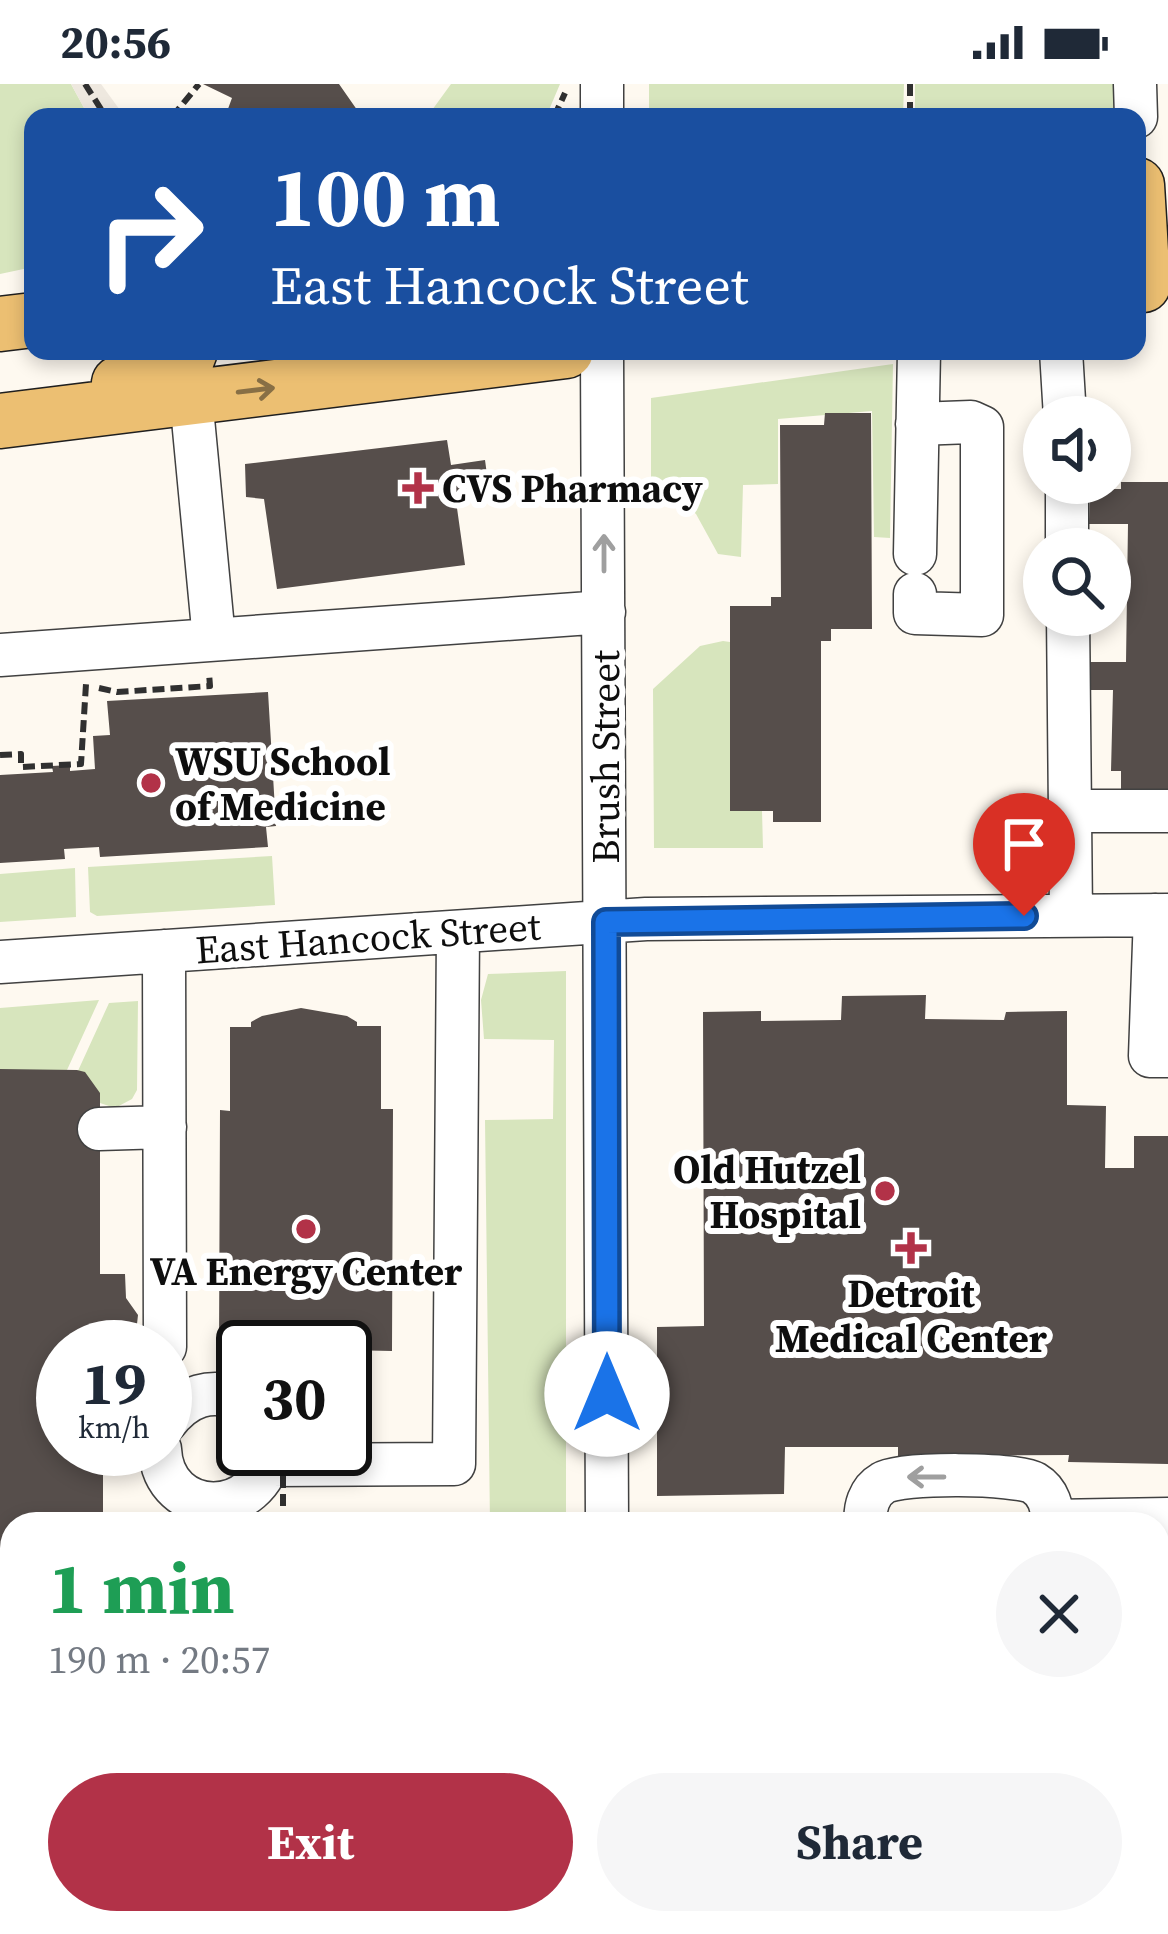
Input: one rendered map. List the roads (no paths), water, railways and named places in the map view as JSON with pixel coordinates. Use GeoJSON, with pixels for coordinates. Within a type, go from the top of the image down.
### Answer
{"type":"FeatureCollection","features":[{"type":"Feature","properties":{"kind":"main road"},"geometry":{"type":"LineString","coordinates":[[7,420],[185,364],[190,374],[424,360]]}},
{"type":"Feature","properties":{"kind":"street","name":"Brush Street"},"geometry":{"type":"LineString","coordinates":[[602,360],[608,1512]]}},
{"type":"Feature","properties":{"kind":"street"},"geometry":{"type":"LineString","coordinates":[[916,424],[971,422],[982,427],[982,615],[915,613],[916,424],[919,360]]}},
{"type":"Feature","properties":{"kind":"street"},"geometry":{"type":"LineString","coordinates":[[1062,360],[1064,396]]}},
{"type":"Feature","properties":{"kind":"street"},"geometry":{"type":"LineString","coordinates":[[190,374],[210,639]]}},
{"type":"Feature","properties":{"kind":"street"},"geometry":{"type":"LineString","coordinates":[[0,655],[604,612]]}},
{"type":"Feature","properties":{"kind":"street"},"geometry":{"type":"LineString","coordinates":[[1068,636],[1071,915]]}},
{"type":"Feature","properties":{"kind":"street"},"geometry":{"type":"LineString","coordinates":[[1070,812],[1168,811]]}},
{"type":"Feature","properties":{"kind":"street"},"geometry":{"type":"LineString","coordinates":[[1161,915],[1150,1057],[1168,1056]]}},
{"type":"Feature","properties":{"kind":"street","name":"East Hancock Street"},"geometry":{"type":"LineString","coordinates":[[0,962],[606,922],[1161,915]]}},
{"type":"Feature","properties":{"kind":"street"},"geometry":{"type":"LineString","coordinates":[[372,1459],[454,1464],[458,932]]}},
{"type":"Feature","properties":{"kind":"street"},"geometry":{"type":"LineString","coordinates":[[164,951],[165,1320]]}},
{"type":"Feature","properties":{"kind":"street"},"geometry":{"type":"LineString","coordinates":[[99,1129],[165,1127]]}},
{"type":"Feature","properties":{"kind":"street"},"geometry":{"type":"LineString","coordinates":[[167,1476],[190,1498],[209,1504],[246,1495],[263,1476]]}},
{"type":"Feature","properties":{"kind":"street"},"geometry":{"type":"LineString","coordinates":[[867,1512],[874,1491],[896,1478],[1019,1477],[1042,1489],[1051,1512]]}},
{"type":"Feature","properties":{"kind":"place","name":"CVS Pharmacy"},"geometry":{"type":"Point","coordinates":[418,488]}},
{"type":"Feature","properties":{"kind":"place","name":"WSU School of Medicine"},"geometry":{"type":"Point","coordinates":[151,783]}},
{"type":"Feature","properties":{"kind":"place","name":"Old Hutzel Hospital"},"geometry":{"type":"Point","coordinates":[885,1191]}},
{"type":"Feature","properties":{"kind":"place","name":"VA Energy Center"},"geometry":{"type":"Point","coordinates":[306,1229]}},
{"type":"Feature","properties":{"kind":"place","name":"Detroit Medical Center"},"geometry":{"type":"Point","coordinates":[911,1248]}}]}
